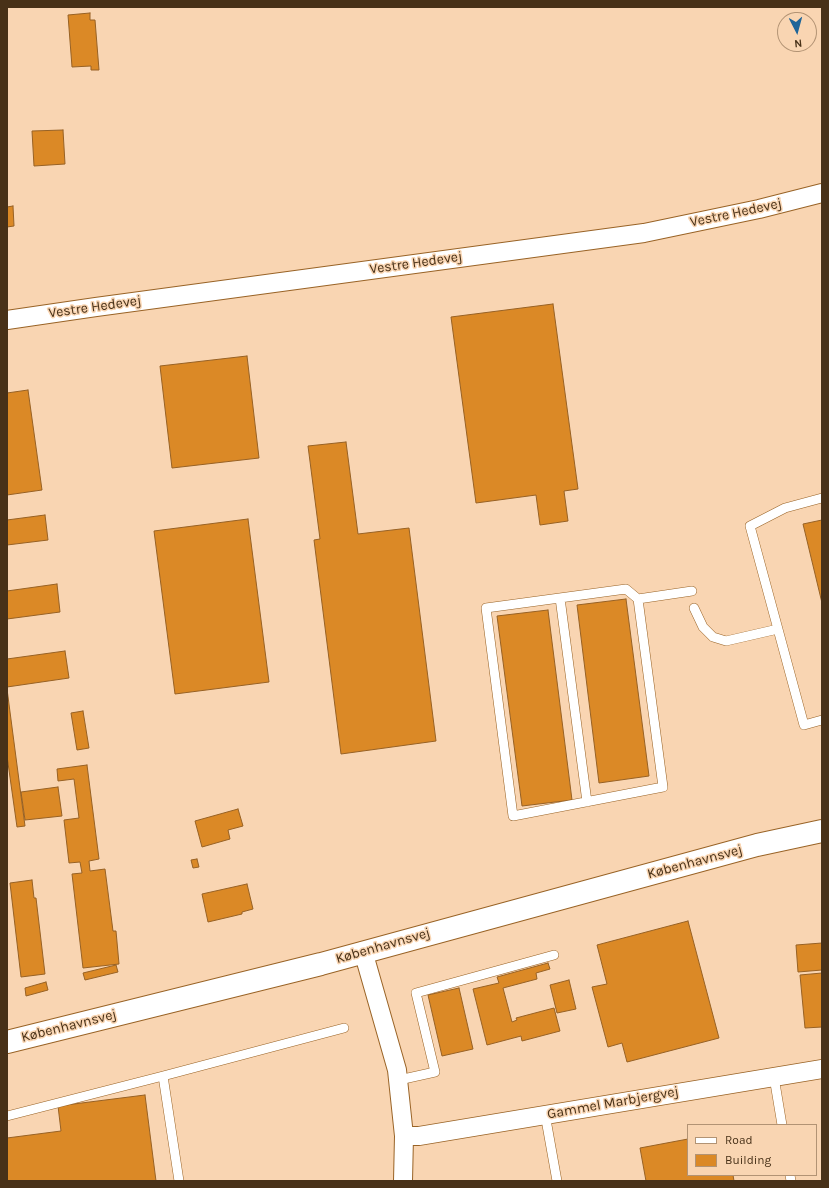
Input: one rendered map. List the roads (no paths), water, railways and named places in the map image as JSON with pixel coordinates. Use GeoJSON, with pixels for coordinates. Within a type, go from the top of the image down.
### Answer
{"type":"FeatureCollection","features":[{"type":"Feature","properties":{"kind":"main road","name":"Københavnsvej"},"geometry":{"type":"LineString","coordinates":[[756,845],[822,823]]}},
{"type":"Feature","properties":{"kind":"main road","name":"Københavnsvej"},"geometry":{"type":"LineString","coordinates":[[7,1042],[321,964],[363,951],[756,845],[822,831]]}},
{"type":"Feature","properties":{"kind":"street","name":"Vestre Hedevej"},"geometry":{"type":"LineString","coordinates":[[7,320],[644,232],[759,209],[822,193]]}},
{"type":"Feature","properties":{"kind":"street"},"geometry":{"type":"LineString","coordinates":[[363,951],[391,1043],[399,1080],[404,1136],[403,1181]]}},
{"type":"Feature","properties":{"kind":"street","name":"Gammel Marbjergvej"},"geometry":{"type":"LineString","coordinates":[[404,1136],[419,1136],[544,1114],[822,1069]]}},
{"type":"Feature","properties":{"kind":"lane"},"geometry":{"type":"LineString","coordinates":[[822,498],[785,508],[750,526],[804,725],[822,720]]}},
{"type":"Feature","properties":{"kind":"lane"},"geometry":{"type":"LineString","coordinates":[[638,599],[663,787],[513,816],[486,608],[626,590],[638,599],[692,591]]}},
{"type":"Feature","properties":{"kind":"lane"},"geometry":{"type":"LineString","coordinates":[[560,598],[587,802]]}},
{"type":"Feature","properties":{"kind":"lane"},"geometry":{"type":"LineString","coordinates":[[694,608],[703,627],[713,637],[726,641],[778,629]]}},
{"type":"Feature","properties":{"kind":"lane"},"geometry":{"type":"LineString","coordinates":[[399,1080],[435,1072],[416,994],[554,955]]}},
{"type":"Feature","properties":{"kind":"lane"},"geometry":{"type":"LineString","coordinates":[[7,1116],[344,1028]]}},
{"type":"Feature","properties":{"kind":"lane"},"geometry":{"type":"LineString","coordinates":[[163,1076],[179,1181]]}},
{"type":"Feature","properties":{"kind":"lane"},"geometry":{"type":"LineString","coordinates":[[774,1077],[782,1124]]}},
{"type":"Feature","properties":{"kind":"lane"},"geometry":{"type":"LineString","coordinates":[[544,1114],[557,1181]]}}]}
